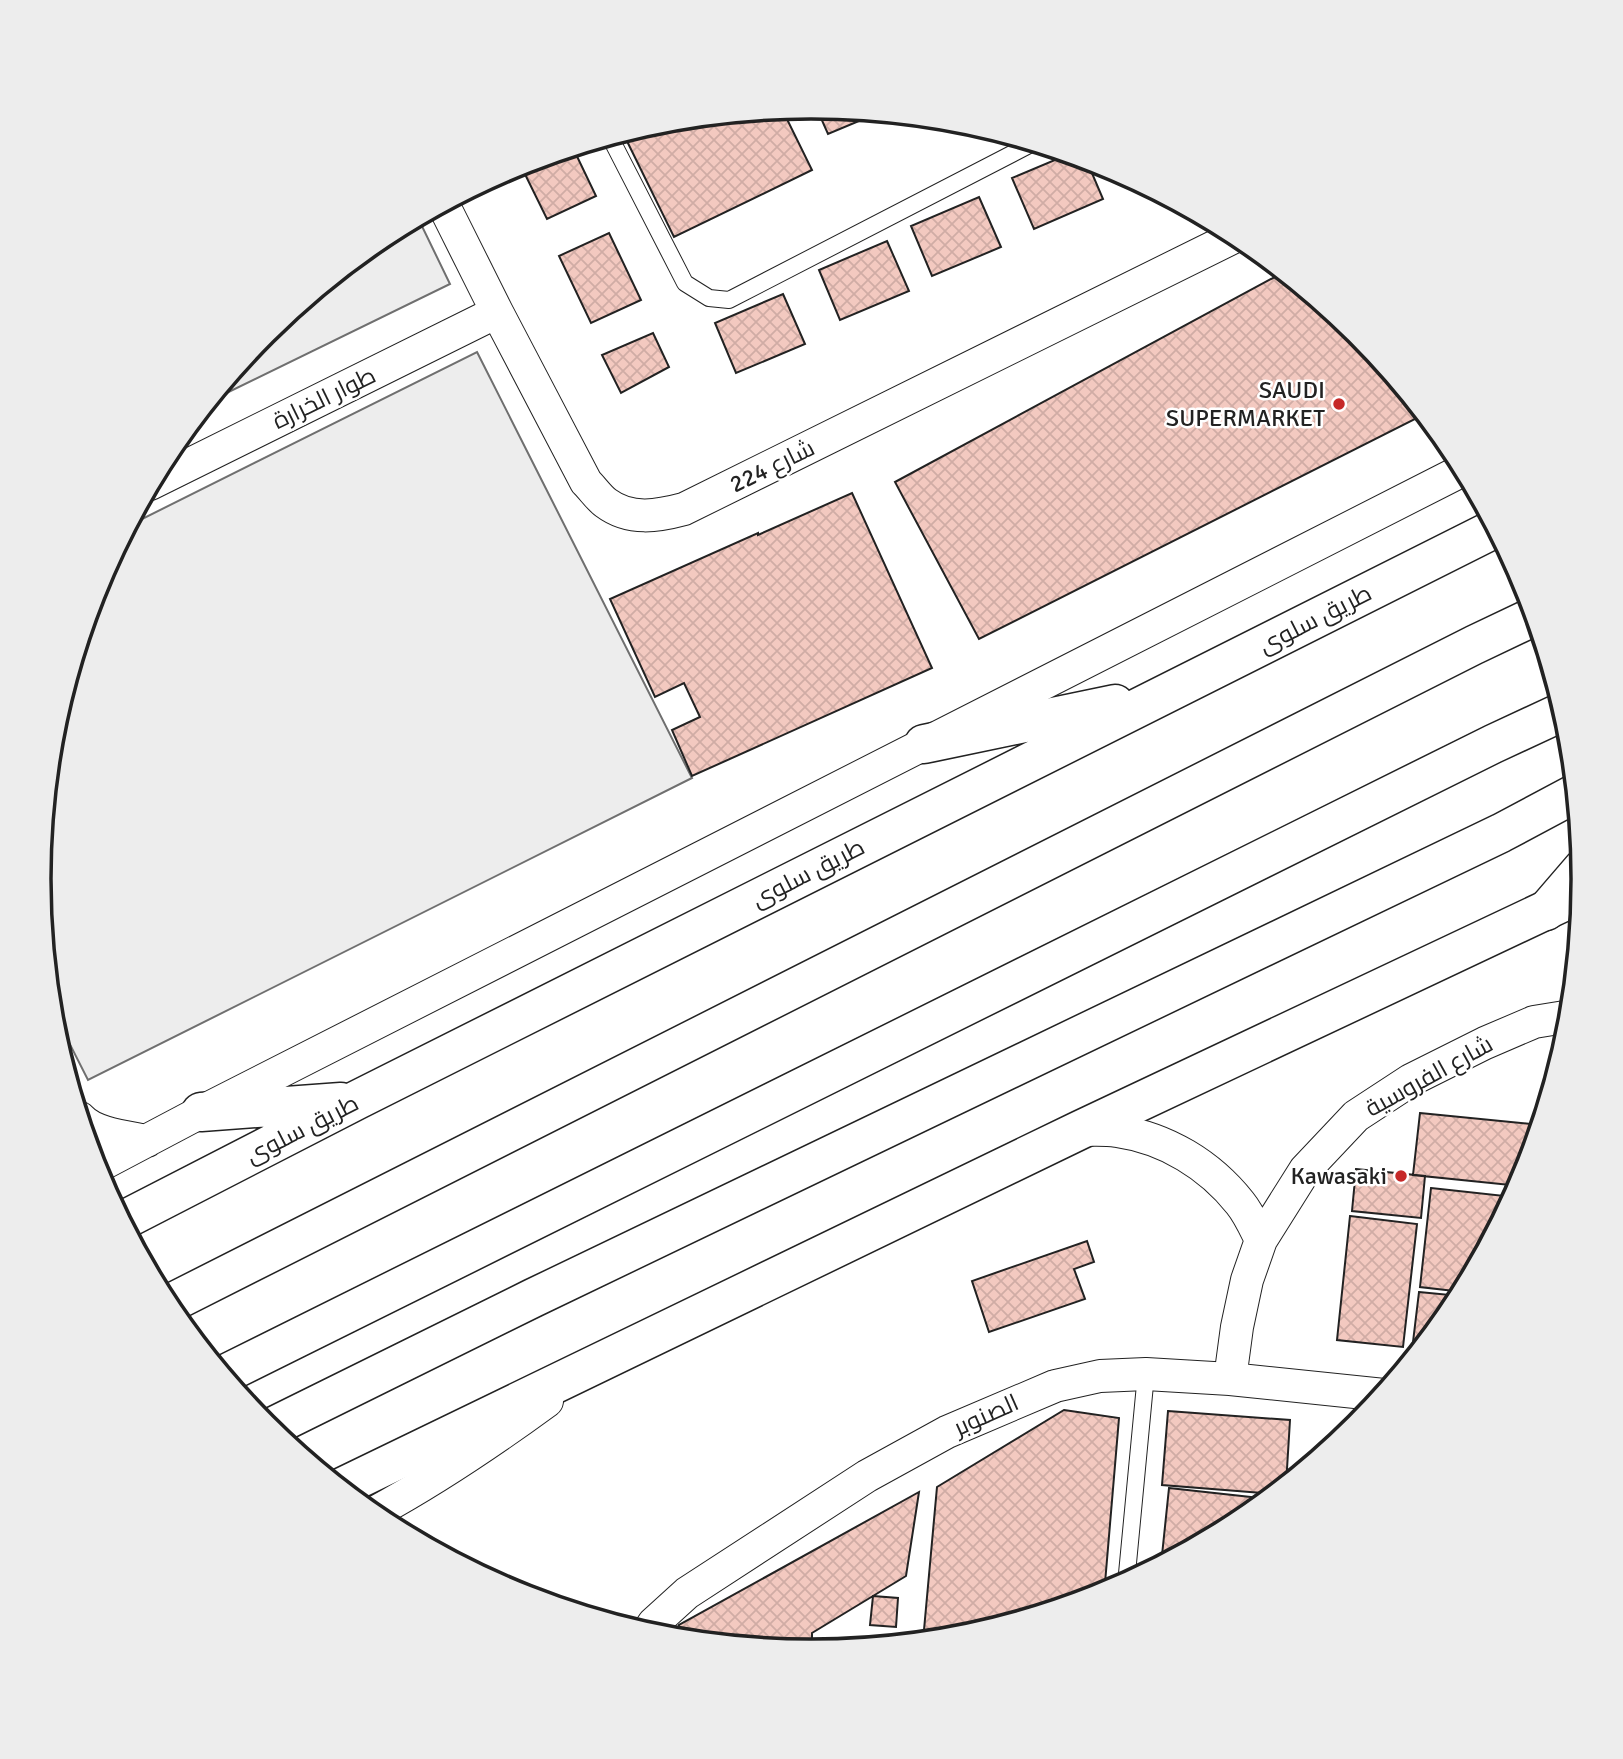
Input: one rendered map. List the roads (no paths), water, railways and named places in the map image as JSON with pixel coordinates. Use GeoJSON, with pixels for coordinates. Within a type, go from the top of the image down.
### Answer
{"type":"FeatureCollection","features":[{"type":"Feature","properties":{"kind":"main road","name":"طريق سلوى"},"geometry":{"type":"LineString","coordinates":[[130,1217],[357,1100],[1488,532]]}},
{"type":"Feature","properties":{"kind":"main road"},"geometry":{"type":"LineString","coordinates":[[178,1300],[1526,620]]}},
{"type":"Feature","properties":{"kind":"main road"},"geometry":{"type":"LineString","coordinates":[[924,744],[1168,692]]}},
{"type":"Feature","properties":{"kind":"main road"},"geometry":{"type":"LineString","coordinates":[[231,1371],[1554,716]]}},
{"type":"Feature","properties":{"kind":"main road"},"geometry":{"type":"LineString","coordinates":[[280,1423],[546,1292],[1501,833],[1568,797]]}},
{"type":"Feature","properties":{"kind":"main road"},"geometry":{"type":"LineString","coordinates":[[1546,911],[1572,881]]}},
{"type":"Feature","properties":{"kind":"main road"},"geometry":{"type":"LineString","coordinates":[[349,1484],[1080,1130],[1572,899]]}},
{"type":"Feature","properties":{"kind":"main road"},"geometry":{"type":"LineString","coordinates":[[201,1112],[357,1100]]}},
{"type":"Feature","properties":{"kind":"street","name":"شارع 224"},"geometry":{"type":"LineString","coordinates":[[447,212],[586,482],[607,504],[630,514],[658,516],[684,509],[1226,242]]}},
{"type":"Feature","properties":{"kind":"street","name":"طوار الخرارة"},"geometry":{"type":"LineString","coordinates":[[168,475],[497,312]]}},
{"type":"Feature","properties":{"kind":"street"},"geometry":{"type":"LineString","coordinates":[[106,1162],[1455,475]]}},
{"type":"Feature","properties":{"kind":"street","name":"شارع الفروسية"},"geometry":{"type":"LineString","coordinates":[[1230,1379],[1247,1280],[1261,1240],[1304,1170],[1356,1116],[1411,1080],[1534,1022],[1560,1018]]}},
{"type":"Feature","properties":{"kind":"street"},"geometry":{"type":"LineString","coordinates":[[92,1127],[147,1141]]}},
{"type":"Feature","properties":{"kind":"street"},"geometry":{"type":"LineString","coordinates":[[1080,1130],[1116,1131],[1153,1139],[1186,1155],[1216,1177],[1242,1205],[1261,1240]]}},
{"type":"Feature","properties":{"kind":"street"},"geometry":{"type":"LineString","coordinates":[[383,1508],[495,1439],[605,1360]]}},
{"type":"Feature","properties":{"kind":"street","name":"الصنوبر"},"geometry":{"type":"LineString","coordinates":[[654,1624],[687,1593],[867,1476],[947,1432],[1055,1386],[1100,1376],[1146,1374],[1230,1379],[1371,1394]]}},
{"type":"Feature","properties":{"kind":"lane"},"geometry":{"type":"LineString","coordinates":[[614,145],[685,283],[709,298],[729,300],[1022,149]]}},
{"type":"Feature","properties":{"kind":"lane"},"geometry":{"type":"LineString","coordinates":[[1127,1571],[1146,1374]]}},
{"type":"Feature","properties":{"kind":"place","name":"SAUDI SUPERMARKET"},"geometry":{"type":"Point","coordinates":[1339,404]}},
{"type":"Feature","properties":{"kind":"place","name":"Kawasaki"},"geometry":{"type":"Point","coordinates":[1401,1176]}}]}
